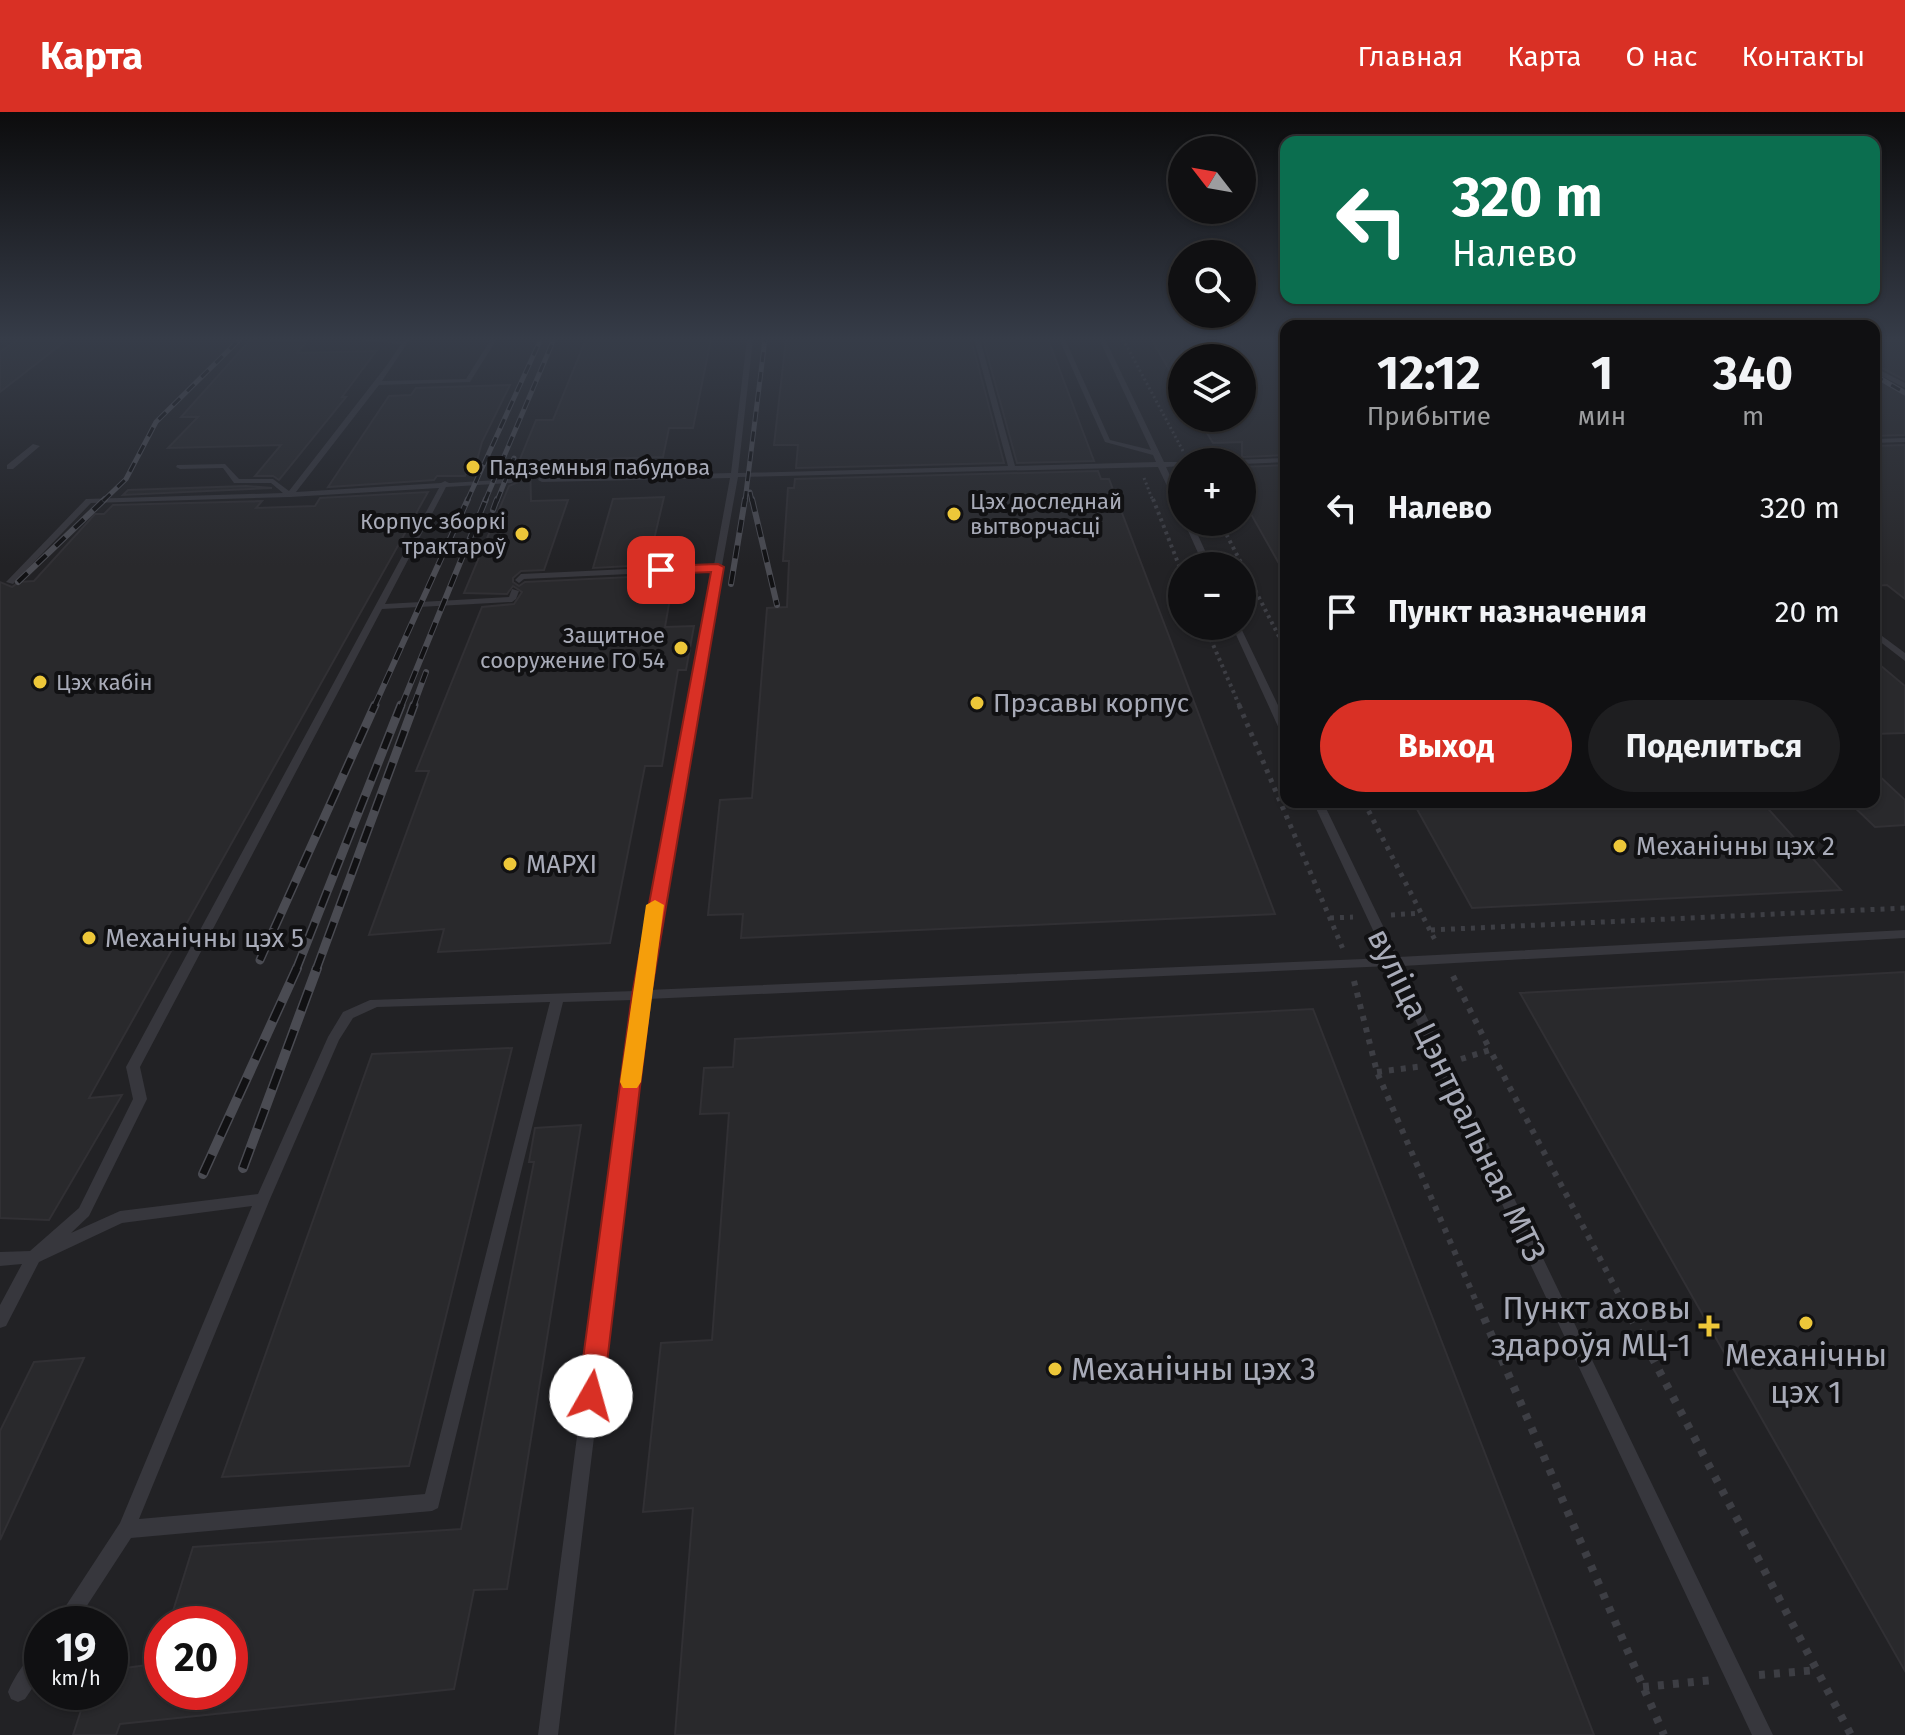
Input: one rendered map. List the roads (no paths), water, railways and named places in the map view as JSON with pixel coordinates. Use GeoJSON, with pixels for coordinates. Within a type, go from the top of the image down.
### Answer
{"type":"FeatureCollection","features":[{"type":"Feature","properties":{"kind":"lane"},"geometry":{"type":"LineString","coordinates":[[290,495],[352,415]]}},
{"type":"Feature","properties":{"kind":"lane"},"geometry":{"type":"LineString","coordinates":[[548,1735],[641,995],[718,567],[741,415]]}},
{"type":"Feature","properties":{"kind":"lane"},"geometry":{"type":"LineString","coordinates":[[998,415],[1012,468]]}},
{"type":"Feature","properties":{"kind":"lane"},"geometry":{"type":"LineString","coordinates":[[1095,415],[1107,441],[1157,454]]}},
{"type":"Feature","properties":{"kind":"lane"},"geometry":{"type":"LineString","coordinates":[[1138,415],[1168,478]]}},
{"type":"Feature","properties":{"kind":"lane"},"geometry":{"type":"LineString","coordinates":[[1880,441],[1905,440]]}},
{"type":"Feature","properties":{"kind":"lane"},"geometry":{"type":"LineString","coordinates":[[10,467],[36,446]]}},
{"type":"Feature","properties":{"kind":"lane"},"geometry":{"type":"LineString","coordinates":[[1256,461],[1280,460]]}},
{"type":"Feature","properties":{"kind":"lane"},"geometry":{"type":"LineString","coordinates":[[542,480],[1168,465]]}},
{"type":"Feature","properties":{"kind":"lane"},"geometry":{"type":"LineString","coordinates":[[180,467],[225,466],[237,481],[273,481],[290,495]]}},
{"type":"Feature","properties":{"kind":"lane"},"geometry":{"type":"LineString","coordinates":[[10,582],[89,501],[290,495],[511,481]]}},
{"type":"Feature","properties":{"kind":"lane"},"geometry":{"type":"LineString","coordinates":[[0,1321],[34,1257],[84,1212],[140,1099],[133,1067],[445,483]]}},
{"type":"Feature","properties":{"kind":"lane"},"geometry":{"type":"LineString","coordinates":[[519,580],[521,577],[718,567]]}},
{"type":"Feature","properties":{"kind":"lane"},"geometry":{"type":"LineString","coordinates":[[379,607],[512,599],[515,591]]}},
{"type":"Feature","properties":{"kind":"lane"},"geometry":{"type":"LineString","coordinates":[[1880,638],[1905,658]]}},
{"type":"Feature","properties":{"kind":"lane"},"geometry":{"type":"LineString","coordinates":[[1243,640],[1280,720]]}},
{"type":"Feature","properties":{"kind":"lane","name":"вуліца Цэнтральная МТЗ"},"geometry":{"type":"LineString","coordinates":[[1321,808],[1763,1735]]}},
{"type":"Feature","properties":{"kind":"lane"},"geometry":{"type":"LineString","coordinates":[[76,1606],[126,1529],[263,1199],[333,1040],[348,1015],[375,1003],[641,995],[1444,960],[1905,934]]}},
{"type":"Feature","properties":{"kind":"lane"},"geometry":{"type":"LineString","coordinates":[[126,1529],[432,1502],[558,997]]}},
{"type":"Feature","properties":{"kind":"lane"},"geometry":{"type":"LineString","coordinates":[[0,1259],[34,1257],[120,1217],[263,1199]]}},
{"type":"Feature","properties":{"kind":"lane"},"geometry":{"type":"LineString","coordinates":[[18,1692],[24,1683]]}},
{"type":"Feature","properties":{"kind":"railway"},"geometry":{"type":"LineString","coordinates":[[103,501],[126,479],[156,422],[163,415]]}},
{"type":"Feature","properties":{"kind":"railway"},"geometry":{"type":"LineString","coordinates":[[467,501],[506,415]]}},
{"type":"Feature","properties":{"kind":"railway"},"geometry":{"type":"LineString","coordinates":[[485,501],[522,415]]}},
{"type":"Feature","properties":{"kind":"railway"},"geometry":{"type":"LineString","coordinates":[[745,501],[756,415]]}},
{"type":"Feature","properties":{"kind":"railway"},"geometry":{"type":"LineString","coordinates":[[497,501],[514,458]]}},
{"type":"Feature","properties":{"kind":"railway"},"geometry":{"type":"LineString","coordinates":[[750,492],[752,501]]}},
{"type":"Feature","properties":{"kind":"railway"},"geometry":{"type":"LineString","coordinates":[[18,582],[105,499]]}},
{"type":"Feature","properties":{"kind":"railway"},"geometry":{"type":"LineString","coordinates":[[374,707],[468,499]]}},
{"type":"Feature","properties":{"kind":"railway"},"geometry":{"type":"LineString","coordinates":[[401,707],[486,499]]}},
{"type":"Feature","properties":{"kind":"railway"},"geometry":{"type":"LineString","coordinates":[[493,510],[497,499]]}},
{"type":"Feature","properties":{"kind":"railway"},"geometry":{"type":"LineString","coordinates":[[731,584],[745,499]]}},
{"type":"Feature","properties":{"kind":"railway"},"geometry":{"type":"LineString","coordinates":[[752,499],[777,605]]}},
{"type":"Feature","properties":{"kind":"railway"},"geometry":{"type":"LineString","coordinates":[[413,707],[426,672]]}},
{"type":"Feature","properties":{"kind":"railway"},"geometry":{"type":"LineString","coordinates":[[260,960],[375,705]]}},
{"type":"Feature","properties":{"kind":"railway"},"geometry":{"type":"LineString","coordinates":[[296,970],[401,705]]}},
{"type":"Feature","properties":{"kind":"railway"},"geometry":{"type":"LineString","coordinates":[[316,970],[414,705]]}},
{"type":"Feature","properties":{"kind":"railway"},"geometry":{"type":"LineString","coordinates":[[203,1174],[297,968]]}},
{"type":"Feature","properties":{"kind":"railway"},"geometry":{"type":"LineString","coordinates":[[243,1168],[317,968]]}},
{"type":"Feature","properties":{"kind":"place","name":"Падземныя пабудова"},"geometry":{"type":"Point","coordinates":[473,467]}},
{"type":"Feature","properties":{"kind":"place","name":"Цэх доследнай вытворчасці"},"geometry":{"type":"Point","coordinates":[954,514]}},
{"type":"Feature","properties":{"kind":"place","name":"Корпус зборкі трактароў"},"geometry":{"type":"Point","coordinates":[522,534]}},
{"type":"Feature","properties":{"kind":"place","name":"Защитное сооружение ГО 54"},"geometry":{"type":"Point","coordinates":[681,648]}},
{"type":"Feature","properties":{"kind":"place","name":"Цэх кабін"},"geometry":{"type":"Point","coordinates":[40,682]}},
{"type":"Feature","properties":{"kind":"place","name":"Прэсавы корпус"},"geometry":{"type":"Point","coordinates":[977,703]}},
{"type":"Feature","properties":{"kind":"place","name":"Механічны цэх 2"},"geometry":{"type":"Point","coordinates":[1620,846]}},
{"type":"Feature","properties":{"kind":"place","name":"МАРХІ"},"geometry":{"type":"Point","coordinates":[510,864]}},
{"type":"Feature","properties":{"kind":"place","name":"Механічны цэх 5"},"geometry":{"type":"Point","coordinates":[89,938]}},
{"type":"Feature","properties":{"kind":"place","name":"Механічны цэх 1"},"geometry":{"type":"Point","coordinates":[1806,1323]}},
{"type":"Feature","properties":{"kind":"place","name":"Пункт аховы здароўя МЦ-1"},"geometry":{"type":"Point","coordinates":[1709,1326]}},
{"type":"Feature","properties":{"kind":"place","name":"Механічны цэх 3"},"geometry":{"type":"Point","coordinates":[1055,1369]}}]}
